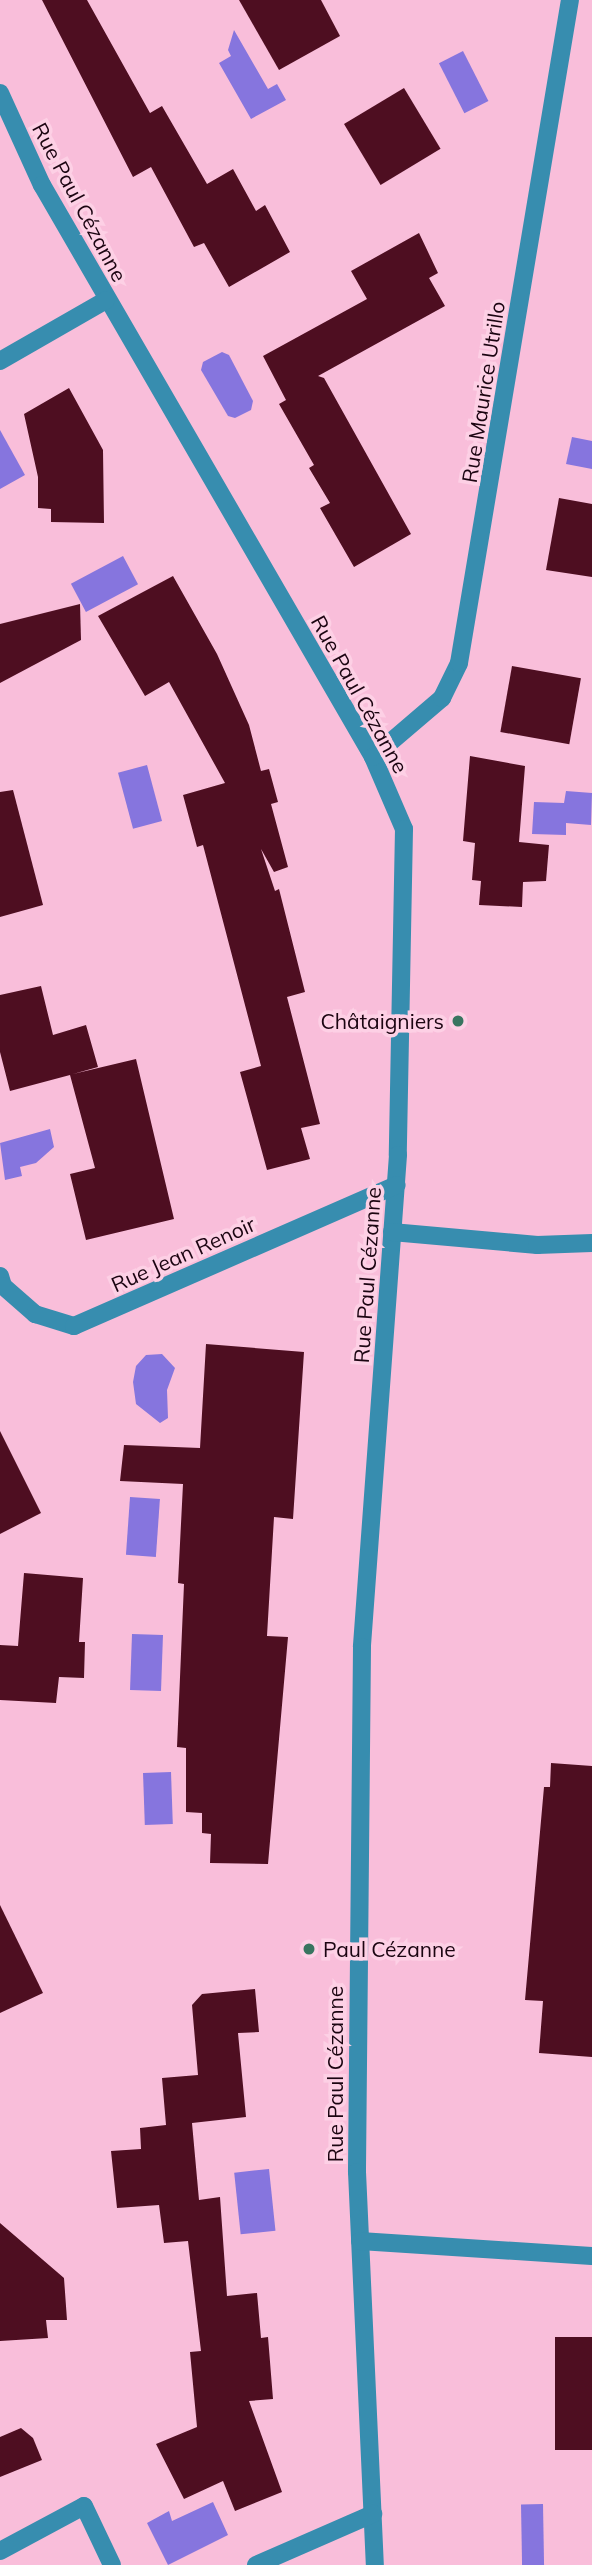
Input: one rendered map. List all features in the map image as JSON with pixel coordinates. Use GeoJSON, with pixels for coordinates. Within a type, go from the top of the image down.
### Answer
{"type":"FeatureCollection","features":[{"type":"Feature","properties":{"kind":"street","name":"Rue Maurice Utrillo"},"geometry":{"type":"LineString","coordinates":[[373,757],[442,698],[458,663],[570,0]]}},
{"type":"Feature","properties":{"kind":"street","name":"Rue Paul Cézanne"},"geometry":{"type":"LineString","coordinates":[[0,93],[42,185],[106,300],[373,757],[404,829],[397,1185],[362,1647],[360,2241],[375,2565]]}},
{"type":"Feature","properties":{"kind":"street"},"geometry":{"type":"LineString","coordinates":[[0,361],[106,300]]}},
{"type":"Feature","properties":{"kind":"street","name":"Rue Jean Renoir"},"geometry":{"type":"LineString","coordinates":[[0,1276],[3,1286],[35,1314],[74,1326],[397,1185]]}},
{"type":"Feature","properties":{"kind":"street"},"geometry":{"type":"LineString","coordinates":[[392,1232],[537,1245],[592,1244]]}},
{"type":"Feature","properties":{"kind":"street"},"geometry":{"type":"LineString","coordinates":[[360,2241],[592,2256]]}},
{"type":"Feature","properties":{"kind":"street"},"geometry":{"type":"LineString","coordinates":[[0,2551],[84,2506],[112,2565]]}},
{"type":"Feature","properties":{"kind":"street"},"geometry":{"type":"LineString","coordinates":[[256,2565],[373,2514]]}},
{"type":"Feature","properties":{"kind":"shaded area"},"geometry":{"type":"Polygon","coordinates":[[[234,30],[268,89],[277,84],[286,100],[251,119],[219,63],[231,56],[228,50],[234,30]]]}},
{"type":"Feature","properties":{"kind":"shaded area"},"geometry":{"type":"Polygon","coordinates":[[[463,51],[488,101],[464,113],[439,63],[463,51]]]}},
{"type":"Feature","properties":{"kind":"shaded area"},"geometry":{"type":"Polygon","coordinates":[[[222,352],[229,355],[253,401],[251,410],[235,418],[228,416],[201,370],[203,362],[222,352]]]}},
{"type":"Feature","properties":{"kind":"shaded area"},"geometry":{"type":"Polygon","coordinates":[[[0,430],[25,475],[0,489],[0,430]]]}},
{"type":"Feature","properties":{"kind":"shaded area"},"geometry":{"type":"Polygon","coordinates":[[[572,437],[592,441],[592,469],[566,464],[572,437]]]}},
{"type":"Feature","properties":{"kind":"shaded area"},"geometry":{"type":"Polygon","coordinates":[[[123,556],[138,584],[86,612],[71,584],[123,556]]]}},
{"type":"Feature","properties":{"kind":"shaded area"},"geometry":{"type":"Polygon","coordinates":[[[147,765],[162,821],[133,829],[118,773],[147,765]]]}},
{"type":"Feature","properties":{"kind":"shaded area"},"geometry":{"type":"Polygon","coordinates":[[[566,791],[592,793],[591,825],[566,823],[566,835],[532,834],[534,802],[564,803],[566,791]]]}},
{"type":"Feature","properties":{"kind":"shaded area"},"geometry":{"type":"Polygon","coordinates":[[[50,1129],[54,1147],[36,1163],[20,1167],[22,1176],[5,1180],[0,1143],[50,1129]]]}},
{"type":"Feature","properties":{"kind":"shaded area"},"geometry":{"type":"Polygon","coordinates":[[[162,1354],[175,1368],[167,1390],[168,1418],[160,1423],[136,1404],[133,1382],[136,1366],[146,1355],[162,1354]]]}},
{"type":"Feature","properties":{"kind":"shaded area"},"geometry":{"type":"Polygon","coordinates":[[[130,1497],[160,1499],[156,1557],[126,1555],[130,1497]]]}},
{"type":"Feature","properties":{"kind":"shaded area"},"geometry":{"type":"Polygon","coordinates":[[[132,1634],[163,1635],[161,1691],[130,1690],[132,1634]]]}},
{"type":"Feature","properties":{"kind":"shaded area"},"geometry":{"type":"Polygon","coordinates":[[[171,1772],[173,1824],[145,1825],[143,1773],[171,1772]]]}},
{"type":"Feature","properties":{"kind":"shaded area"},"geometry":{"type":"Polygon","coordinates":[[[269,2169],[275,2231],[241,2234],[234,2173],[269,2169]]]}},
{"type":"Feature","properties":{"kind":"shaded area"},"geometry":{"type":"Polygon","coordinates":[[[213,2502],[228,2535],[168,2565],[147,2523],[169,2511],[172,2521],[213,2502]]]}},
{"type":"Feature","properties":{"kind":"shaded area"},"geometry":{"type":"Polygon","coordinates":[[[521,2504],[543,2504],[544,2565],[522,2565],[521,2504]]]}},
{"type":"Feature","properties":{"kind":"building"},"geometry":{"type":"Polygon","coordinates":[[[42,0],[87,0],[150,113],[162,106],[207,184],[233,169],[256,211],[265,205],[290,252],[229,287],[204,243],[194,247],[151,167],[133,177],[42,0]]]}},
{"type":"Feature","properties":{"kind":"building"},"geometry":{"type":"Polygon","coordinates":[[[239,0],[321,0],[340,36],[279,70],[239,0]]]}},
{"type":"Feature","properties":{"kind":"building"},"geometry":{"type":"Polygon","coordinates":[[[404,88],[441,149],[381,185],[344,124],[404,88]]]}},
{"type":"Feature","properties":{"kind":"building"},"geometry":{"type":"Polygon","coordinates":[[[419,233],[438,273],[429,278],[445,306],[318,376],[324,378],[411,534],[354,567],[320,508],[330,503],[309,468],[314,465],[279,404],[286,400],[263,356],[367,299],[351,271],[419,233]]]}},
{"type":"Feature","properties":{"kind":"building"},"geometry":{"type":"Polygon","coordinates":[[[69,388],[103,450],[104,523],[51,522],[51,509],[38,508],[38,477],[24,414],[69,388]]]}},
{"type":"Feature","properties":{"kind":"building"},"geometry":{"type":"Polygon","coordinates":[[[559,498],[592,504],[592,577],[546,570],[559,498]]]}},
{"type":"Feature","properties":{"kind":"building"},"geometry":{"type":"Polygon","coordinates":[[[173,576],[217,654],[249,725],[261,771],[269,769],[278,802],[271,804],[288,867],[274,872],[261,849],[275,891],[279,889],[305,992],[287,997],[320,1124],[301,1128],[310,1159],[267,1170],[240,1072],[261,1066],[203,845],[197,847],[183,795],[225,783],[169,682],[145,696],[98,616],[173,576]]]}},
{"type":"Feature","properties":{"kind":"building"},"geometry":{"type":"Polygon","coordinates":[[[80,604],[81,640],[0,683],[0,624],[80,604]]]}},
{"type":"Feature","properties":{"kind":"building"},"geometry":{"type":"Polygon","coordinates":[[[512,666],[581,678],[569,744],[500,732],[512,666]]]}},
{"type":"Feature","properties":{"kind":"building"},"geometry":{"type":"Polygon","coordinates":[[[470,756],[525,766],[519,842],[549,845],[546,881],[523,882],[522,907],[479,905],[481,881],[472,880],[475,843],[463,841],[470,756]]]}},
{"type":"Feature","properties":{"kind":"building"},"geometry":{"type":"Polygon","coordinates":[[[13,790],[43,905],[0,917],[0,792],[13,790]]]}},
{"type":"Feature","properties":{"kind":"building"},"geometry":{"type":"Polygon","coordinates":[[[41,986],[53,1035],[86,1025],[98,1067],[73,1074],[136,1059],[174,1219],[86,1240],[70,1174],[95,1168],[70,1075],[10,1091],[0,1052],[0,995],[41,986]]]}},
{"type":"Feature","properties":{"kind":"building"},"geometry":{"type":"Polygon","coordinates":[[[206,1344],[304,1352],[293,1519],[274,1517],[267,1636],[288,1637],[268,1864],[210,1863],[211,1834],[202,1833],[202,1813],[186,1812],[186,1748],[177,1747],[184,1584],[178,1583],[183,1484],[120,1481],[124,1445],[200,1448],[206,1344]]]}},
{"type":"Feature","properties":{"kind":"building"},"geometry":{"type":"Polygon","coordinates":[[[0,1431],[41,1513],[0,1534],[0,1431]]]}},
{"type":"Feature","properties":{"kind":"building"},"geometry":{"type":"Polygon","coordinates":[[[24,1573],[83,1578],[79,1642],[85,1642],[84,1678],[59,1677],[56,1703],[0,1700],[0,1645],[18,1646],[24,1573]]]}},
{"type":"Feature","properties":{"kind":"building"},"geometry":{"type":"Polygon","coordinates":[[[551,1763],[592,1766],[592,2057],[539,2053],[543,2001],[525,2000],[544,1787],[550,1787],[551,1763]]]}},
{"type":"Feature","properties":{"kind":"building"},"geometry":{"type":"Polygon","coordinates":[[[0,1905],[43,1993],[0,2013],[0,1905]]]}},
{"type":"Feature","properties":{"kind":"building"},"geometry":{"type":"Polygon","coordinates":[[[255,1989],[259,2032],[238,2033],[246,2117],[192,2123],[199,2200],[220,2197],[227,2296],[257,2293],[261,2338],[268,2337],[273,2399],[249,2401],[282,2492],[235,2511],[223,2481],[184,2499],[156,2444],[197,2427],[190,2352],[201,2351],[188,2241],[164,2243],[159,2205],[117,2208],[111,2151],[141,2149],[140,2128],[166,2125],[162,2078],[198,2075],[192,2005],[202,1994],[255,1989]]]}},
{"type":"Feature","properties":{"kind":"building"},"geometry":{"type":"Polygon","coordinates":[[[0,2223],[64,2278],[67,2320],[46,2320],[48,2338],[0,2341],[0,2223]]]}},
{"type":"Feature","properties":{"kind":"building"},"geometry":{"type":"Polygon","coordinates":[[[555,2337],[592,2337],[592,2450],[555,2450],[555,2337]]]}},
{"type":"Feature","properties":{"kind":"building"},"geometry":{"type":"Polygon","coordinates":[[[21,2428],[33,2438],[42,2460],[0,2477],[0,2437],[21,2428]]]}},
{"type":"Feature","properties":{"kind":"place","name":"Châtaigniers"},"geometry":{"type":"Point","coordinates":[458,1021]}},
{"type":"Feature","properties":{"kind":"place","name":"Paul Cézanne"},"geometry":{"type":"Point","coordinates":[309,1949]}}]}
